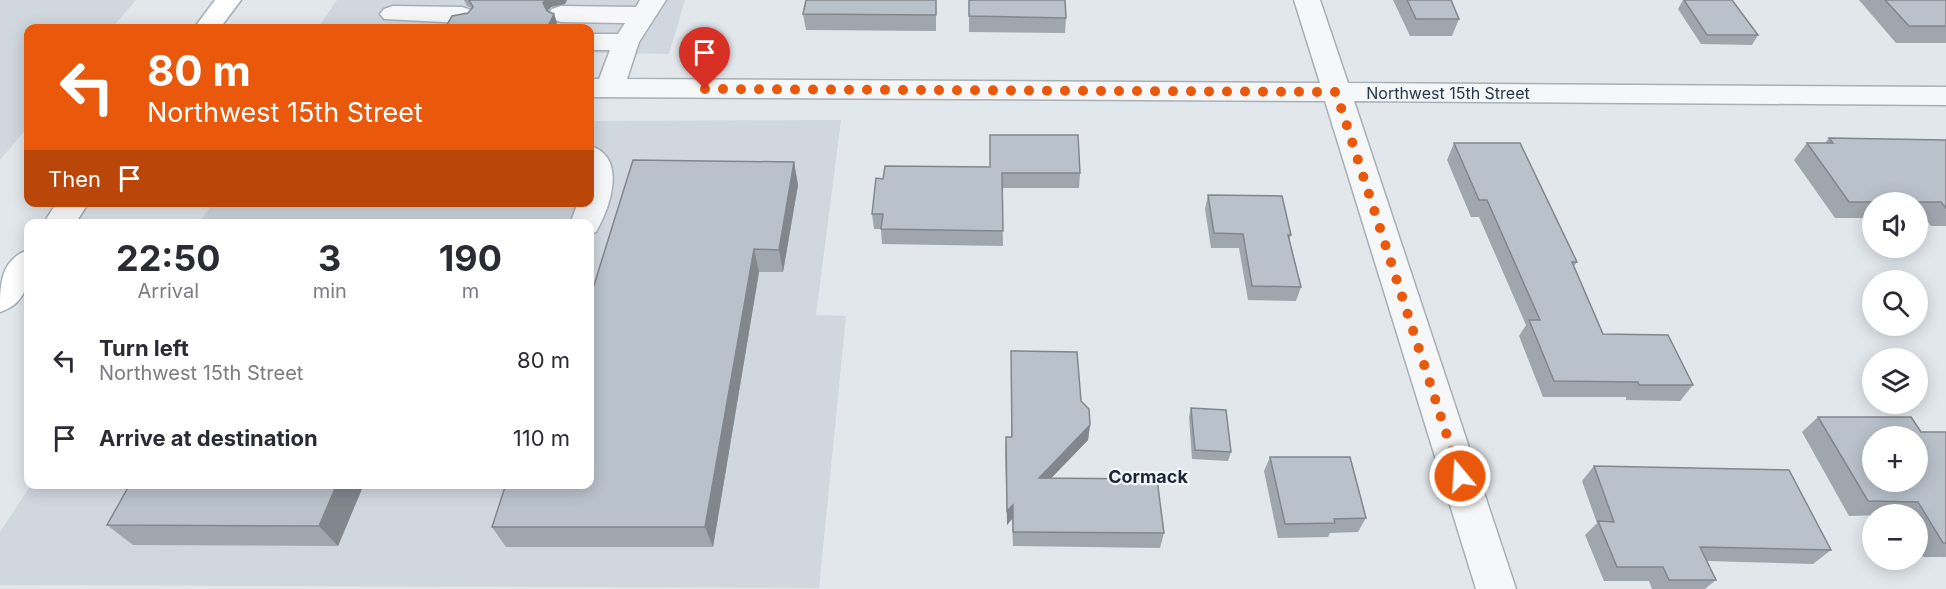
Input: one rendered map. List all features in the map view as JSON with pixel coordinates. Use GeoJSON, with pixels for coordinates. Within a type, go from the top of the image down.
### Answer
{"type":"FeatureCollection","features":[{"type":"Feature","properties":{"kind":"main road"},"geometry":{"type":"LineString","coordinates":[[210,24],[228,0]]}},
{"type":"Feature","properties":{"kind":"main road"},"geometry":{"type":"LineString","coordinates":[[0,299],[24,267]]}},
{"type":"Feature","properties":{"kind":"street"},"geometry":{"type":"LineString","coordinates":[[1307,0],[1496,589]]}},
{"type":"Feature","properties":{"kind":"street"},"geometry":{"type":"LineString","coordinates":[[561,14],[649,8]]}},
{"type":"Feature","properties":{"kind":"street"},"geometry":{"type":"LineString","coordinates":[[600,88],[626,42],[649,8]]}},
{"type":"Feature","properties":{"kind":"street"},"geometry":{"type":"LineString","coordinates":[[393,14],[462,15]]}},
{"type":"Feature","properties":{"kind":"street"},"geometry":{"type":"LineString","coordinates":[[594,42],[626,42]]}},
{"type":"Feature","properties":{"kind":"street","name":"Northwest 15th Street"},"geometry":{"type":"LineString","coordinates":[[600,88],[1946,96]]}},
{"type":"Feature","properties":{"kind":"street"},"geometry":{"type":"LineString","coordinates":[[594,161],[600,176],[594,195]]}},
{"type":"Feature","properties":{"kind":"shaded area"},"geometry":{"type":"Polygon","coordinates":[[[0,0],[136,0],[115,24],[24,24],[24,132],[0,160],[0,0]]]}},
{"type":"Feature","properties":{"kind":"shaded area"},"geometry":{"type":"Polygon","coordinates":[[[337,0],[685,0],[669,54],[594,53],[594,24],[321,24],[337,0]]]}},
{"type":"Feature","properties":{"kind":"shaded area"},"geometry":{"type":"Polygon","coordinates":[[[841,120],[816,315],[846,316],[819,588],[0,585],[0,532],[28,489],[594,489],[594,219],[202,219],[210,207],[594,207],[594,121],[841,120]]]}},
{"type":"Feature","properties":{"kind":"building"},"geometry":{"type":"Polygon","coordinates":[[[469,0],[546,0],[543,3],[547,11],[554,14],[549,24],[447,24],[452,16],[468,13],[473,7],[469,0]]]}},
{"type":"Feature","properties":{"kind":"building"},"geometry":{"type":"Polygon","coordinates":[[[806,0],[936,0],[936,15],[803,14],[806,0]]]}},
{"type":"Feature","properties":{"kind":"building"},"geometry":{"type":"Polygon","coordinates":[[[969,0],[1065,0],[1066,18],[969,16],[969,0]]]}},
{"type":"Feature","properties":{"kind":"building"},"geometry":{"type":"Polygon","coordinates":[[[1407,0],[1451,0],[1459,19],[1416,19],[1407,0]]]}},
{"type":"Feature","properties":{"kind":"building"},"geometry":{"type":"Polygon","coordinates":[[[1684,0],[1732,0],[1758,35],[1707,35],[1684,0]]]}},
{"type":"Feature","properties":{"kind":"building"},"geometry":{"type":"Polygon","coordinates":[[[1885,0],[1946,0],[1946,26],[1909,26],[1885,0]]]}},
{"type":"Feature","properties":{"kind":"building"},"geometry":{"type":"Polygon","coordinates":[[[990,135],[1078,135],[1080,173],[1002,173],[1003,231],[881,229],[883,214],[872,214],[876,178],[883,179],[885,166],[990,167],[990,135]]]}},
{"type":"Feature","properties":{"kind":"building"},"geometry":{"type":"Polygon","coordinates":[[[1829,138],[1946,140],[1946,208],[1941,202],[1928,202],[1928,192],[1862,192],[1862,202],[1849,202],[1807,143],[1833,143],[1829,138]]]}},
{"type":"Feature","properties":{"kind":"building"},"geometry":{"type":"Polygon","coordinates":[[[1454,143],[1520,143],[1577,262],[1572,262],[1603,334],[1668,335],[1693,385],[1554,381],[1529,320],[1540,320],[1487,200],[1479,200],[1454,143]]]}},
{"type":"Feature","properties":{"kind":"building"},"geometry":{"type":"Polygon","coordinates":[[[633,160],[794,162],[779,250],[754,249],[705,527],[492,527],[504,489],[594,489],[594,285],[633,160]]]}},
{"type":"Feature","properties":{"kind":"building"},"geometry":{"type":"Polygon","coordinates":[[[1208,195],[1282,196],[1291,235],[1288,235],[1301,287],[1252,286],[1243,234],[1214,233],[1208,195]]]}},
{"type":"Feature","properties":{"kind":"building"},"geometry":{"type":"Polygon","coordinates":[[[1011,351],[1077,352],[1081,401],[1089,409],[1090,425],[1039,478],[1157,479],[1164,533],[1013,532],[1013,505],[1007,511],[1006,437],[1012,437],[1011,351]]]}},
{"type":"Feature","properties":{"kind":"building"},"geometry":{"type":"Polygon","coordinates":[[[1191,408],[1226,410],[1231,452],[1195,450],[1191,408]]]}},
{"type":"Feature","properties":{"kind":"building"},"geometry":{"type":"Polygon","coordinates":[[[1818,417],[1911,417],[1917,426],[1862,426],[1862,491],[1818,417]]]}},
{"type":"Feature","properties":{"kind":"building"},"geometry":{"type":"Polygon","coordinates":[[[1928,432],[1946,432],[1946,543],[1943,543],[1928,518],[1928,504],[1868,501],[1863,492],[1928,492],[1928,432]]]}},
{"type":"Feature","properties":{"kind":"building"},"geometry":{"type":"Polygon","coordinates":[[[1270,457],[1350,457],[1366,518],[1334,519],[1335,523],[1285,524],[1270,457]]]}},
{"type":"Feature","properties":{"kind":"building"},"geometry":{"type":"Polygon","coordinates":[[[1594,466],[1789,470],[1831,550],[1700,547],[1716,580],[1669,580],[1663,567],[1617,567],[1598,521],[1614,522],[1594,466]]]}},
{"type":"Feature","properties":{"kind":"building"},"geometry":{"type":"Polygon","coordinates":[[[127,489],[335,489],[319,526],[107,525],[127,489]]]}},
{"type":"Feature","properties":{"kind":"district","name":"Cormack"},"geometry":{"type":"Point","coordinates":[1148,476]}},
{"type":"Feature","properties":{"kind":"route"},"geometry":{"type":"LineString","coordinates":[[705,89],[1336,92],[1460,476]]}}]}
